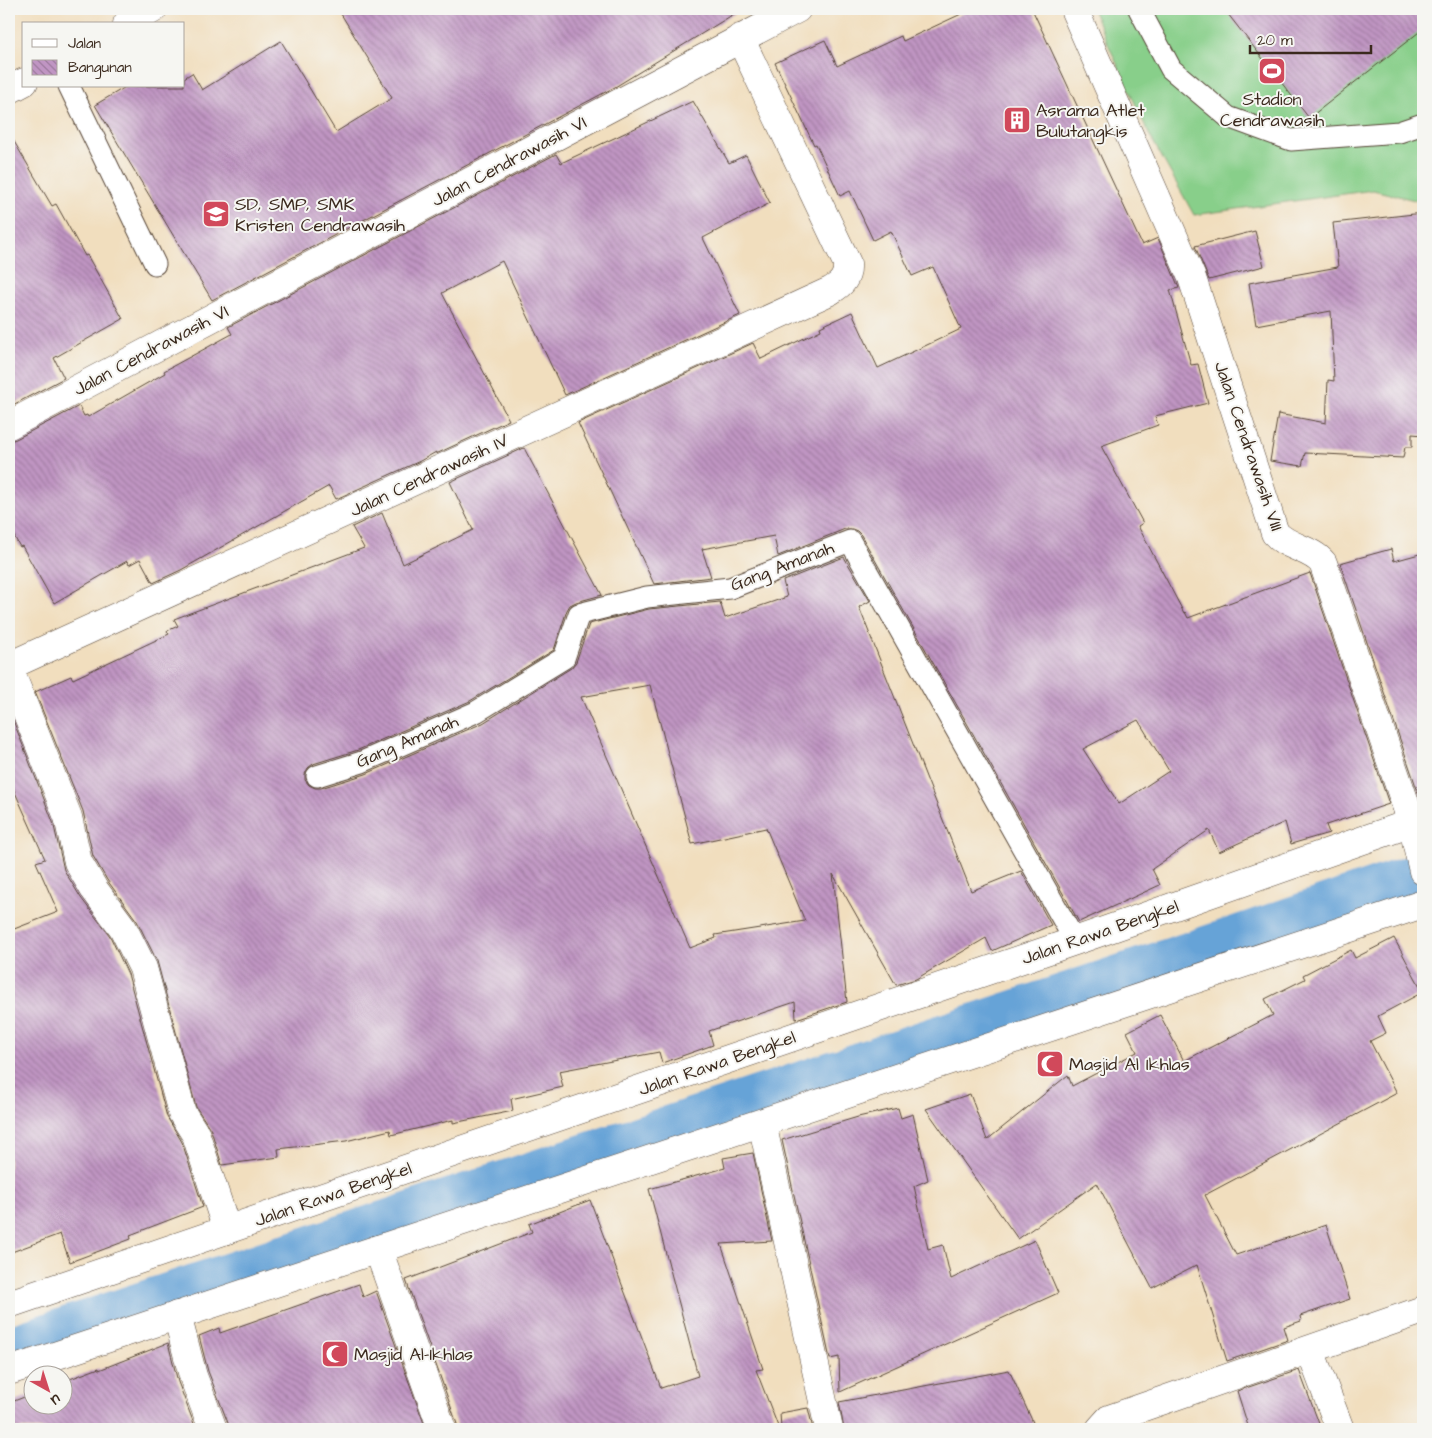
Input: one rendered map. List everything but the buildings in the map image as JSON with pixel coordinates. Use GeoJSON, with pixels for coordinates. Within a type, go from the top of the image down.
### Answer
{"type":"FeatureCollection","features":[{"type":"Feature","properties":{"kind":"street"},"geometry":{"type":"LineString","coordinates":[[130,22],[153,9]]}},
{"type":"Feature","properties":{"kind":"street","name":"Jalan Cendrawasih VI"},"geometry":{"type":"LineString","coordinates":[[9,425],[797,9]]}},
{"type":"Feature","properties":{"kind":"street","name":"Jalan Cendrawasih VIII"},"geometry":{"type":"LineString","coordinates":[[1074,9],[1192,278],[1275,532],[1281,539],[1324,563],[1417,827],[1423,871]]}},
{"type":"Feature","properties":{"kind":"street","name":"Jalan Cendrawasih IV"},"geometry":{"type":"LineString","coordinates":[[9,667],[840,285],[846,279],[847,263],[740,38]]}},
{"type":"Feature","properties":{"kind":"street"},"geometry":{"type":"LineString","coordinates":[[9,90],[22,83]]}},
{"type":"Feature","properties":{"kind":"street"},"geometry":{"type":"LineString","coordinates":[[9,667],[68,817],[78,862],[94,889],[123,928],[143,968],[182,1113],[196,1135],[227,1230]]}},
{"type":"Feature","properties":{"kind":"street","name":"Jalan Rawa Bengkel"},"geometry":{"type":"LineString","coordinates":[[9,1304],[1075,941],[1417,827]]}},
{"type":"Feature","properties":{"kind":"street"},"geometry":{"type":"LineString","coordinates":[[9,1371],[1423,904]]}},
{"type":"Feature","properties":{"kind":"street"},"geometry":{"type":"LineString","coordinates":[[762,1123],[830,1429]]}},
{"type":"Feature","properties":{"kind":"street"},"geometry":{"type":"LineString","coordinates":[[378,1249],[442,1429]]}},
{"type":"Feature","properties":{"kind":"street"},"geometry":{"type":"LineString","coordinates":[[1100,1429],[1109,1419],[1423,1310]]}},
{"type":"Feature","properties":{"kind":"street"},"geometry":{"type":"LineString","coordinates":[[177,1315],[193,1376],[213,1429]]}},
{"type":"Feature","properties":{"kind":"street"},"geometry":{"type":"LineString","coordinates":[[1310,1350],[1340,1429]]}},
{"type":"Feature","properties":{"kind":"lane"},"geometry":{"type":"LineString","coordinates":[[1139,9],[1171,69],[1228,117],[1291,140],[1399,132],[1423,124]]}},
{"type":"Feature","properties":{"kind":"lane"},"geometry":{"type":"LineString","coordinates":[[70,88],[155,264]]}},
{"type":"Feature","properties":{"kind":"lane","name":"Gang Amanah"},"geometry":{"type":"LineString","coordinates":[[317,776],[362,762],[476,712],[564,658],[579,614],[647,597],[730,588],[850,541],[1075,941]]}},
{"type":"Feature","properties":{"kind":"green space","name":"Stadion Cendrawasih"},"geometry":{"type":"Polygon","coordinates":[[[1092,9],[1423,9],[1423,202],[1373,190],[1194,215],[1149,134],[1092,9]]]}},
{"type":"Feature","properties":{"kind":"waterway"},"geometry":{"type":"LineString","coordinates":[[9,1347],[1236,937],[1423,872]]}},
{"type":"Feature","properties":{"kind":"place","name":"Stadion Cendrawasih"},"geometry":{"type":"Point","coordinates":[1272,71]}},
{"type":"Feature","properties":{"kind":"place","name":"Asrama Atlet Bulutangkis"},"geometry":{"type":"Point","coordinates":[1017,120]}},
{"type":"Feature","properties":{"kind":"place","name":"SD, SMP, SMK Kristen Cendrawasih"},"geometry":{"type":"Point","coordinates":[216,214]}},
{"type":"Feature","properties":{"kind":"place","name":"Masjid Al Ikhlas"},"geometry":{"type":"Point","coordinates":[1050,1064]}},
{"type":"Feature","properties":{"kind":"place","name":"Masjid Al-Ikhlas"},"geometry":{"type":"Point","coordinates":[335,1354]}}]}
